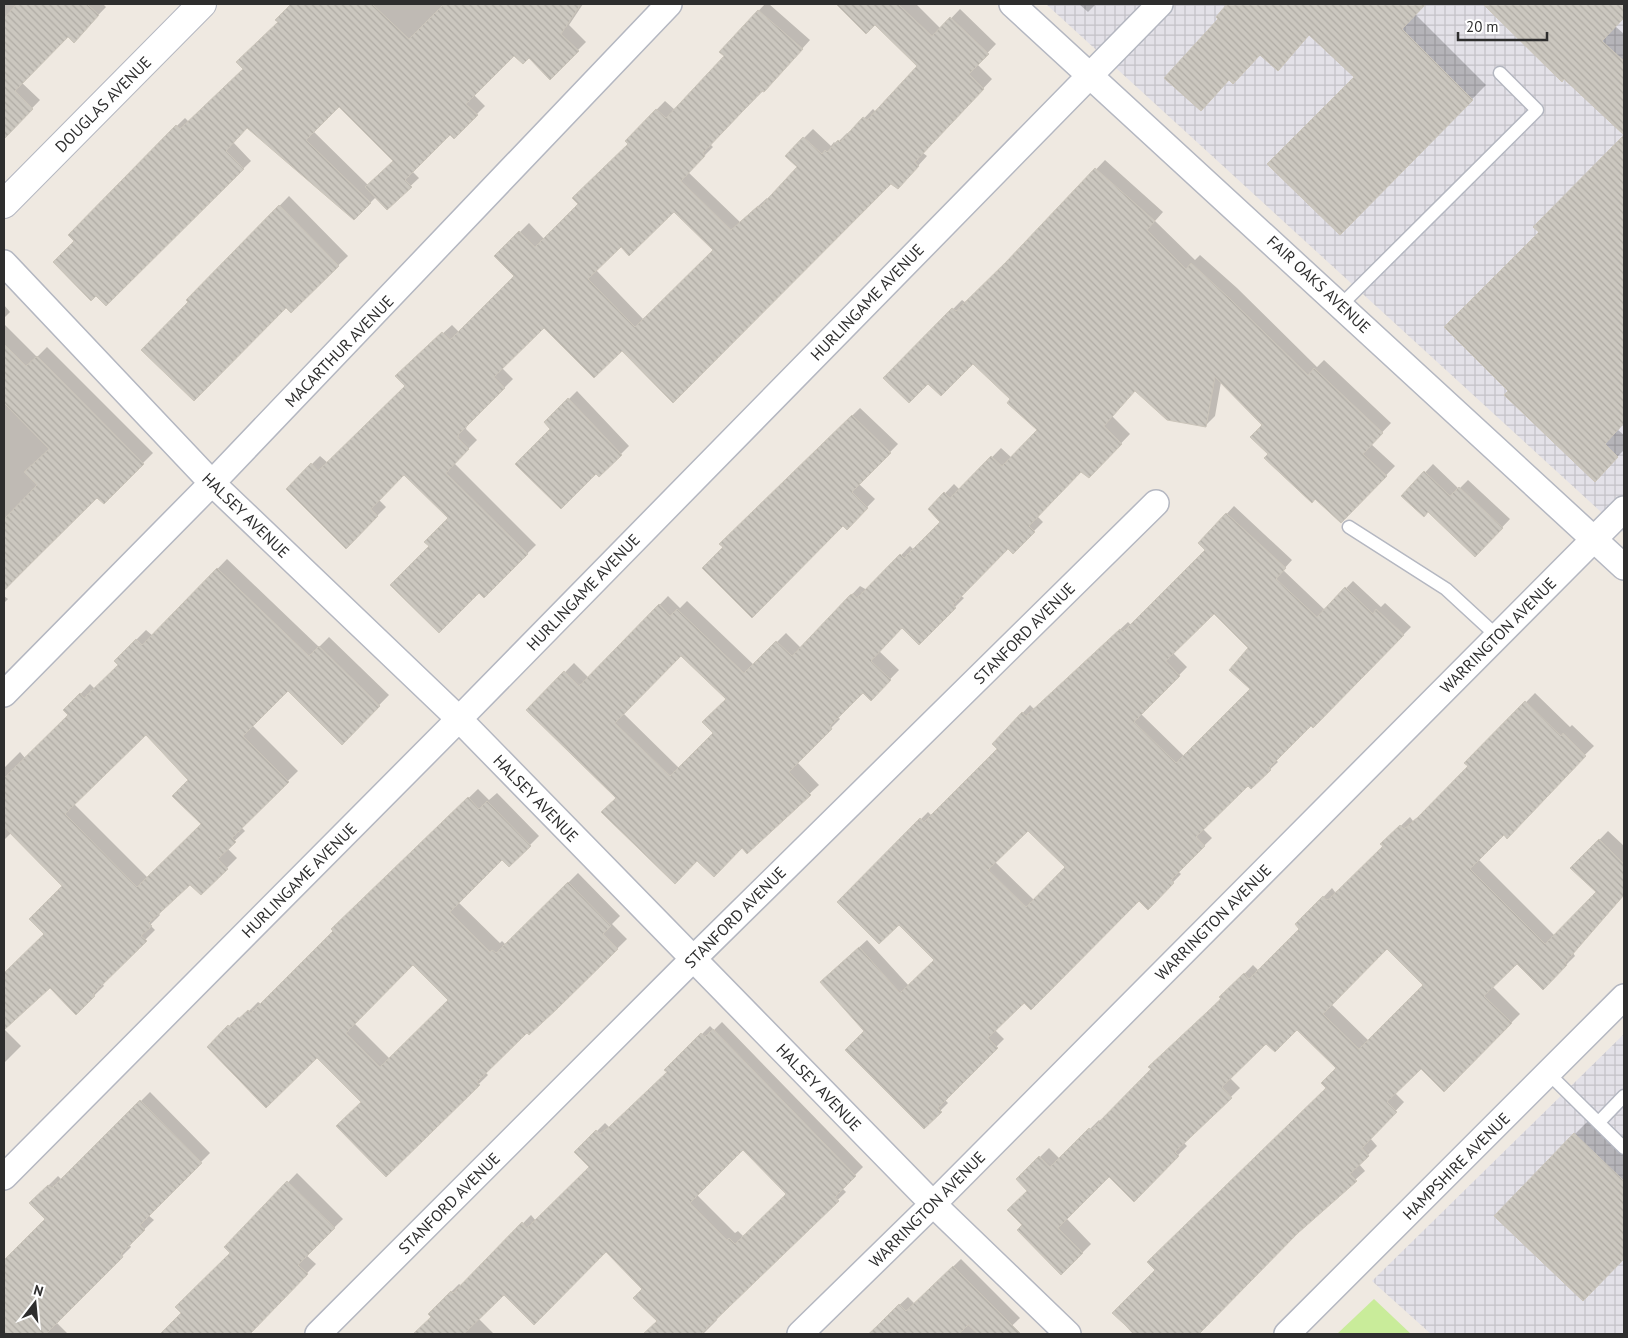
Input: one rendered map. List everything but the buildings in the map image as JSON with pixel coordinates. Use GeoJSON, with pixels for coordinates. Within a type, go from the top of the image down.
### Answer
{"type":"FeatureCollection","features":[{"type":"Feature","properties":{"kind":"street","name":"DOUGLAS AVENUE"},"geometry":{"type":"LineString","coordinates":[[4,204],[202,4]]}},
{"type":"Feature","properties":{"kind":"street","name":"MACARTHUR AVENUE"},"geometry":{"type":"LineString","coordinates":[[4,694],[212,483],[669,4]]}},
{"type":"Feature","properties":{"kind":"street","name":"FAIR OAKS AVENUE"},"geometry":{"type":"LineString","coordinates":[[1012,4],[1624,567]]}},
{"type":"Feature","properties":{"kind":"street","name":"HURLINGAME AVENUE"},"geometry":{"type":"LineString","coordinates":[[4,1177],[459,719],[1160,4]]}},
{"type":"Feature","properties":{"kind":"street","name":"HALSEY AVENUE"},"geometry":{"type":"LineString","coordinates":[[4,263],[212,483],[459,719],[933,1204],[1068,1334]]}},
{"type":"Feature","properties":{"kind":"street","name":"STANFORD AVENUE"},"geometry":{"type":"LineString","coordinates":[[318,1334],[694,958],[1156,503]]}},
{"type":"Feature","properties":{"kind":"street","name":"WARRINGTON AVENUE"},"geometry":{"type":"LineString","coordinates":[[800,1334],[933,1204],[1624,509]]}},
{"type":"Feature","properties":{"kind":"street","name":"HAMPSHIRE AVENUE"},"geometry":{"type":"LineString","coordinates":[[1287,1334],[1624,997]]}},
{"type":"Feature","properties":{"kind":"lane"},"geometry":{"type":"LineString","coordinates":[[1341,305],[1537,110],[1500,73]]}},
{"type":"Feature","properties":{"kind":"lane"},"geometry":{"type":"LineString","coordinates":[[1349,527],[1446,589],[1497,636]]}},
{"type":"Feature","properties":{"kind":"lane"},"geometry":{"type":"LineString","coordinates":[[1548,1073],[1624,1148]]}},
{"type":"Feature","properties":{"kind":"lane"},"geometry":{"type":"LineString","coordinates":[[1599,1122],[1624,1096]]}},
{"type":"Feature","properties":{"kind":"shaded area"},"geometry":{"type":"Polygon","coordinates":[[[1046,4],[1624,4],[1624,533],[1046,4]]]}},
{"type":"Feature","properties":{"kind":"shaded area"},"geometry":{"type":"Polygon","coordinates":[[[1624,1034],[1624,1334],[1431,1334],[1372,1281],[1624,1034]]]}},
{"type":"Feature","properties":{"kind":"green space"},"geometry":{"type":"Polygon","coordinates":[[[1374,1299],[1411,1334],[1337,1334],[1374,1299]]]}}]}
